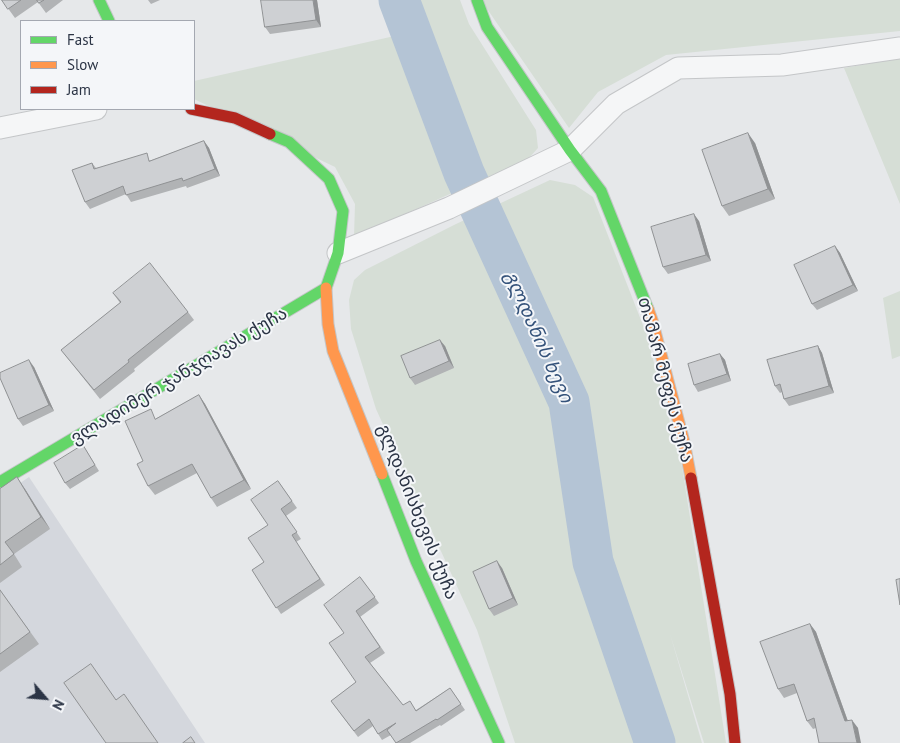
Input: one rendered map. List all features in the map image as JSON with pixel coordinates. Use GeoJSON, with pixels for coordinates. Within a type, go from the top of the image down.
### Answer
{"type":"FeatureCollection","features":[{"type":"Feature","properties":{"kind":"street"},"geometry":{"type":"LineString","coordinates":[[99,0],[109,20]]}},
{"type":"Feature","properties":{"kind":"street","name":"თამარ მეფეს ქუჩა"},"geometry":{"type":"LineString","coordinates":[[477,0],[487,27],[570,150],[601,191],[652,320],[684,442],[730,694],[735,743]]}},
{"type":"Feature","properties":{"kind":"street"},"geometry":{"type":"LineString","coordinates":[[338,253],[449,208],[570,150],[616,104],[678,68],[782,65],[900,48]]}},
{"type":"Feature","properties":{"kind":"street"},"geometry":{"type":"LineString","coordinates":[[0,128],[91,110]]}},
{"type":"Feature","properties":{"kind":"street"},"geometry":{"type":"LineString","coordinates":[[195,110],[235,118],[289,142],[328,179],[344,211],[338,253],[326,288]]}},
{"type":"Feature","properties":{"kind":"street","name":"ვლადიმერ ჯანჯღავას ქუჩა"},"geometry":{"type":"LineString","coordinates":[[0,482],[326,288]]}},
{"type":"Feature","properties":{"kind":"street","name":"გლდანისხევის ქუჩა"},"geometry":{"type":"LineString","coordinates":[[326,288],[328,324],[333,351],[416,561],[498,743]]}},
{"type":"Feature","properties":{"kind":"shaded area"},"geometry":{"type":"Polygon","coordinates":[[[386,0],[460,0],[469,24],[536,130],[538,148],[528,159],[354,237],[355,204],[335,167],[195,99],[195,81],[399,35],[386,0]]]}},
{"type":"Feature","properties":{"kind":"shaded area"},"geometry":{"type":"Polygon","coordinates":[[[481,0],[900,0],[900,31],[666,55],[598,92],[569,128],[481,0]]]}},
{"type":"Feature","properties":{"kind":"shaded area"},"geometry":{"type":"Polygon","coordinates":[[[900,58],[900,204],[844,68],[900,58]]]}},
{"type":"Feature","properties":{"kind":"shaded area"},"geometry":{"type":"Polygon","coordinates":[[[550,180],[575,185],[593,197],[646,333],[682,467],[726,743],[704,743],[670,634],[702,743],[515,743],[477,630],[376,409],[351,329],[349,300],[354,280],[365,270],[456,224],[550,180]]]}},
{"type":"Feature","properties":{"kind":"shaded area"},"geometry":{"type":"Polygon","coordinates":[[[900,291],[900,356],[892,359],[883,298],[900,291]]]}},
{"type":"Feature","properties":{"kind":"shaded area"},"geometry":{"type":"Polygon","coordinates":[[[29,477],[205,743],[0,743],[0,497],[29,477]]]}},
{"type":"Feature","properties":{"kind":"building"},"geometry":{"type":"Polygon","coordinates":[[[2,0],[21,0],[8,9],[2,0]]]}},
{"type":"Feature","properties":{"kind":"building"},"geometry":{"type":"Polygon","coordinates":[[[261,0],[313,0],[316,20],[265,27],[261,0]]]}},
{"type":"Feature","properties":{"kind":"building"},"geometry":{"type":"Polygon","coordinates":[[[748,133],[768,189],[722,206],[702,150],[748,133]]]}},
{"type":"Feature","properties":{"kind":"building"},"geometry":{"type":"Polygon","coordinates":[[[204,141],[215,169],[183,181],[182,178],[126,195],[123,186],[85,202],[72,170],[92,163],[94,169],[147,153],[149,161],[204,141]]]}},
{"type":"Feature","properties":{"kind":"building"},"geometry":{"type":"Polygon","coordinates":[[[694,214],[706,255],[663,267],[651,227],[694,214]]]}},
{"type":"Feature","properties":{"kind":"building"},"geometry":{"type":"Polygon","coordinates":[[[835,246],[853,285],[812,304],[794,265],[835,246]]]}},
{"type":"Feature","properties":{"kind":"building"},"geometry":{"type":"Polygon","coordinates":[[[150,263],[188,312],[94,390],[61,350],[121,302],[113,293],[150,263]]]}},
{"type":"Feature","properties":{"kind":"building"},"geometry":{"type":"Polygon","coordinates":[[[440,340],[449,361],[410,378],[401,356],[440,340]]]}},
{"type":"Feature","properties":{"kind":"building"},"geometry":{"type":"Polygon","coordinates":[[[818,346],[829,386],[784,399],[780,384],[775,386],[767,360],[818,346]]]}},
{"type":"Feature","properties":{"kind":"building"},"geometry":{"type":"Polygon","coordinates":[[[720,354],[727,374],[694,385],[688,364],[720,354]]]}},
{"type":"Feature","properties":{"kind":"building"},"geometry":{"type":"Polygon","coordinates":[[[29,360],[49,405],[18,419],[0,378],[0,373],[29,360]]]}},
{"type":"Feature","properties":{"kind":"building"},"geometry":{"type":"Polygon","coordinates":[[[199,395],[244,480],[211,498],[192,464],[148,486],[137,464],[143,461],[125,421],[151,409],[155,419],[199,395]]]}},
{"type":"Feature","properties":{"kind":"building"},"geometry":{"type":"Polygon","coordinates":[[[83,445],[95,465],[65,483],[54,463],[83,445]]]}},
{"type":"Feature","properties":{"kind":"building"},"geometry":{"type":"Polygon","coordinates":[[[17,477],[41,517],[5,542],[14,554],[0,565],[0,489],[17,477]]]}},
{"type":"Feature","properties":{"kind":"building"},"geometry":{"type":"Polygon","coordinates":[[[278,481],[292,501],[281,509],[297,532],[292,535],[320,579],[276,608],[252,570],[264,562],[248,538],[268,525],[251,500],[278,481]]]}},
{"type":"Feature","properties":{"kind":"building"},"geometry":{"type":"Polygon","coordinates":[[[497,561],[513,598],[489,609],[473,572],[497,561]]]}},
{"type":"Feature","properties":{"kind":"building"},"geometry":{"type":"Polygon","coordinates":[[[360,577],[375,597],[356,611],[380,647],[365,657],[403,705],[410,701],[416,711],[450,688],[461,704],[396,743],[387,730],[396,723],[378,734],[369,719],[354,731],[331,701],[356,682],[329,643],[344,633],[324,605],[360,577]]]}},
{"type":"Feature","properties":{"kind":"building"},"geometry":{"type":"Polygon","coordinates":[[[900,579],[900,605],[896,580],[900,579]]]}},
{"type":"Feature","properties":{"kind":"building"},"geometry":{"type":"Polygon","coordinates":[[[0,590],[30,632],[0,654],[0,590]]]}},
{"type":"Feature","properties":{"kind":"building"},"geometry":{"type":"Polygon","coordinates":[[[810,624],[845,721],[852,720],[857,743],[819,743],[814,718],[807,721],[794,684],[778,689],[760,642],[810,624]]]}},
{"type":"Feature","properties":{"kind":"building"},"geometry":{"type":"Polygon","coordinates":[[[91,664],[116,700],[124,694],[158,743],[106,743],[64,683],[91,664]]]}},
{"type":"Feature","properties":{"kind":"building"},"geometry":{"type":"Polygon","coordinates":[[[191,737],[195,743],[183,743],[191,737]]]}},
{"type":"Feature","properties":{"kind":"waterway","name":"გლდანის ხევი"},"geometry":{"type":"LineString","coordinates":[[399,0],[464,173],[569,402],[593,562],[655,743]]}},
{"type":"Feature","properties":{"kind":"traffic: fast"},"geometry":{"type":"LineString","coordinates":[[99,0],[109,20]]}},
{"type":"Feature","properties":{"kind":"traffic: fast"},"geometry":{"type":"LineString","coordinates":[[477,0],[487,27],[570,150],[601,191],[648,309]]}},
{"type":"Feature","properties":{"kind":"traffic: fast"},"geometry":{"type":"LineString","coordinates":[[0,482],[326,288],[338,253],[343,211],[329,179],[289,142],[270,134]]}},
{"type":"Feature","properties":{"kind":"traffic: fast"},"geometry":{"type":"LineString","coordinates":[[382,474],[416,561],[499,743]]}},
{"type":"Feature","properties":{"kind":"traffic: slow"},"geometry":{"type":"LineString","coordinates":[[326,288],[328,324],[333,351],[382,474]]}},
{"type":"Feature","properties":{"kind":"traffic: slow"},"geometry":{"type":"LineString","coordinates":[[648,309],[684,442],[691,478]]}},
{"type":"Feature","properties":{"kind":"traffic: jam"},"geometry":{"type":"LineString","coordinates":[[195,110],[235,118],[270,134]]}},
{"type":"Feature","properties":{"kind":"traffic: jam"},"geometry":{"type":"LineString","coordinates":[[691,478],[730,694],[735,743]]}}]}
